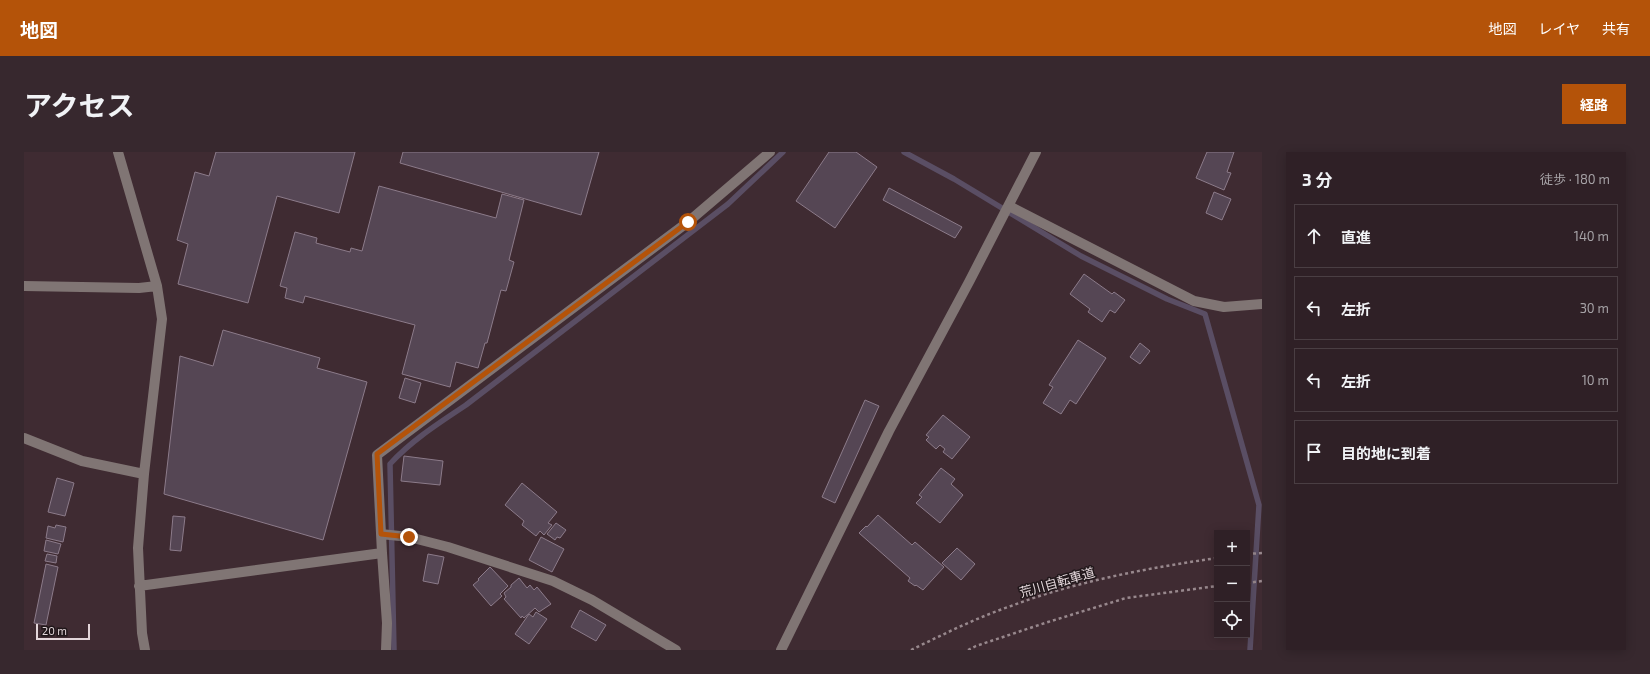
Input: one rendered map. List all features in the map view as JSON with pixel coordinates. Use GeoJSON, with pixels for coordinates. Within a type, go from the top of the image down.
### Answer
{"type":"FeatureCollection","features":[{"type":"Feature","properties":{"kind":"street"},"geometry":{"type":"LineString","coordinates":[[118,152],[157,286],[162,319],[144,474],[138,548],[142,632],[145,650]]}},
{"type":"Feature","properties":{"kind":"street"},"geometry":{"type":"LineString","coordinates":[[386,650],[387,623],[377,454],[688,222],[770,152]]}},
{"type":"Feature","properties":{"kind":"street"},"geometry":{"type":"LineString","coordinates":[[781,650],[889,432],[1036,152]]}},
{"type":"Feature","properties":{"kind":"street"},"geometry":{"type":"LineString","coordinates":[[1009,206],[1194,301],[1224,307],[1262,304]]}},
{"type":"Feature","properties":{"kind":"street"},"geometry":{"type":"LineString","coordinates":[[24,286],[139,288],[157,286]]}},
{"type":"Feature","properties":{"kind":"street"},"geometry":{"type":"LineString","coordinates":[[24,438],[82,461],[144,474]]}},
{"type":"Feature","properties":{"kind":"street"},"geometry":{"type":"LineString","coordinates":[[381,534],[409,537],[448,547],[552,581],[592,600],[676,650]]}},
{"type":"Feature","properties":{"kind":"street"},"geometry":{"type":"LineString","coordinates":[[139,586],[382,553]]}},
{"type":"Feature","properties":{"kind":"path"},"geometry":{"type":"LineString","coordinates":[[1250,554],[1262,553]]}},
{"type":"Feature","properties":{"kind":"path","name":"荒川自転車道"},"geometry":{"type":"LineString","coordinates":[[911,650],[972,621],[1012,605],[1052,592],[1140,571],[1214,559]]}},
{"type":"Feature","properties":{"kind":"path"},"geometry":{"type":"LineString","coordinates":[[1250,582],[1262,581]]}},
{"type":"Feature","properties":{"kind":"path"},"geometry":{"type":"LineString","coordinates":[[968,650],[1048,622],[1126,598],[1214,586]]}},
{"type":"Feature","properties":{"kind":"building"},"geometry":{"type":"Polygon","coordinates":[[[216,152],[355,152],[339,213],[277,196],[248,303],[178,284],[188,244],[177,240],[195,172],[209,176],[216,152]]]}},
{"type":"Feature","properties":{"kind":"building"},"geometry":{"type":"Polygon","coordinates":[[[403,152],[599,152],[581,215],[400,163],[403,152]]]}},
{"type":"Feature","properties":{"kind":"building"},"geometry":{"type":"Polygon","coordinates":[[[829,152],[856,152],[877,167],[835,228],[796,201],[829,152]]]}},
{"type":"Feature","properties":{"kind":"building"},"geometry":{"type":"Polygon","coordinates":[[[1207,152],[1234,152],[1227,172],[1231,173],[1224,190],[1196,178],[1207,152]]]}},
{"type":"Feature","properties":{"kind":"building"},"geometry":{"type":"Polygon","coordinates":[[[379,186],[496,218],[502,194],[524,200],[509,260],[514,262],[506,291],[501,290],[487,343],[485,343],[478,368],[456,362],[450,387],[402,374],[415,325],[305,296],[303,303],[285,298],[287,288],[280,286],[295,232],[317,238],[316,243],[350,252],[351,248],[362,251],[379,186]]]}},
{"type":"Feature","properties":{"kind":"building"},"geometry":{"type":"Polygon","coordinates":[[[889,188],[962,227],[955,238],[883,200],[889,188]]]}},
{"type":"Feature","properties":{"kind":"building"},"geometry":{"type":"Polygon","coordinates":[[[1214,192],[1231,199],[1222,220],[1206,213],[1214,192]]]}},
{"type":"Feature","properties":{"kind":"building"},"geometry":{"type":"Polygon","coordinates":[[[1084,274],[1112,294],[1114,292],[1125,300],[1115,313],[1110,310],[1102,322],[1088,312],[1090,309],[1070,294],[1084,274]]]}},
{"type":"Feature","properties":{"kind":"building"},"geometry":{"type":"Polygon","coordinates":[[[223,330],[320,358],[317,368],[367,382],[323,540],[164,494],[180,356],[213,366],[223,330]]]}},
{"type":"Feature","properties":{"kind":"building"},"geometry":{"type":"Polygon","coordinates":[[[1078,340],[1106,358],[1076,404],[1070,400],[1061,414],[1043,403],[1053,387],[1049,385],[1078,340]]]}},
{"type":"Feature","properties":{"kind":"building"},"geometry":{"type":"Polygon","coordinates":[[[1140,343],[1150,351],[1140,364],[1130,357],[1140,343]]]}},
{"type":"Feature","properties":{"kind":"building"},"geometry":{"type":"Polygon","coordinates":[[[405,378],[421,383],[415,403],[399,398],[405,378]]]}},
{"type":"Feature","properties":{"kind":"building"},"geometry":{"type":"Polygon","coordinates":[[[865,400],[879,406],[835,503],[822,497],[865,400]]]}},
{"type":"Feature","properties":{"kind":"building"},"geometry":{"type":"Polygon","coordinates":[[[943,415],[970,437],[952,459],[943,452],[945,449],[940,445],[936,449],[926,440],[929,437],[926,435],[943,415]]]}},
{"type":"Feature","properties":{"kind":"building"},"geometry":{"type":"Polygon","coordinates":[[[404,456],[443,461],[440,485],[401,481],[404,456]]]}},
{"type":"Feature","properties":{"kind":"building"},"geometry":{"type":"Polygon","coordinates":[[[941,468],[955,479],[951,484],[963,495],[940,523],[916,503],[922,497],[919,495],[941,468]]]}},
{"type":"Feature","properties":{"kind":"building"},"geometry":{"type":"Polygon","coordinates":[[[57,478],[74,483],[65,516],[48,512],[57,478]]]}},
{"type":"Feature","properties":{"kind":"building"},"geometry":{"type":"Polygon","coordinates":[[[522,483],[557,512],[548,523],[552,525],[544,535],[540,531],[536,536],[522,525],[524,521],[505,505],[522,483]]]}},
{"type":"Feature","properties":{"kind":"building"},"geometry":{"type":"Polygon","coordinates":[[[878,515],[912,545],[915,542],[944,567],[923,590],[908,581],[910,578],[859,533],[878,515]]]}},
{"type":"Feature","properties":{"kind":"building"},"geometry":{"type":"Polygon","coordinates":[[[173,516],[185,517],[181,551],[170,550],[173,516]]]}},
{"type":"Feature","properties":{"kind":"building"},"geometry":{"type":"Polygon","coordinates":[[[556,523],[566,530],[560,538],[557,537],[555,540],[547,534],[556,523]]]}},
{"type":"Feature","properties":{"kind":"building"},"geometry":{"type":"Polygon","coordinates":[[[56,525],[66,527],[63,542],[46,538],[48,526],[55,528],[56,525]]]}},
{"type":"Feature","properties":{"kind":"building"},"geometry":{"type":"Polygon","coordinates":[[[541,537],[564,549],[552,572],[529,560],[541,537]]]}},
{"type":"Feature","properties":{"kind":"building"},"geometry":{"type":"Polygon","coordinates":[[[46,540],[61,544],[58,554],[44,551],[46,540]]]}},
{"type":"Feature","properties":{"kind":"building"},"geometry":{"type":"Polygon","coordinates":[[[957,548],[975,564],[961,580],[942,563],[957,548]]]}},
{"type":"Feature","properties":{"kind":"building"},"geometry":{"type":"Polygon","coordinates":[[[47,554],[57,556],[56,563],[45,561],[47,554]]]}},
{"type":"Feature","properties":{"kind":"building"},"geometry":{"type":"Polygon","coordinates":[[[428,554],[444,557],[438,584],[423,581],[428,554]]]}},
{"type":"Feature","properties":{"kind":"building"},"geometry":{"type":"Polygon","coordinates":[[[46,564],[58,567],[46,625],[34,623],[46,564]]]}},
{"type":"Feature","properties":{"kind":"building"},"geometry":{"type":"Polygon","coordinates":[[[490,567],[508,586],[500,594],[502,596],[491,606],[473,585],[490,567]]]}},
{"type":"Feature","properties":{"kind":"building"},"geometry":{"type":"Polygon","coordinates":[[[519,578],[527,588],[530,585],[534,590],[537,587],[551,604],[539,612],[535,608],[524,618],[522,616],[521,618],[504,599],[506,597],[504,593],[519,578]]]}},
{"type":"Feature","properties":{"kind":"building"},"geometry":{"type":"Polygon","coordinates":[[[580,610],[606,625],[596,641],[571,627],[580,610]]]}},
{"type":"Feature","properties":{"kind":"building"},"geometry":{"type":"Polygon","coordinates":[[[536,612],[547,619],[529,644],[515,634],[529,614],[533,617],[536,612]]]}},
{"type":"Feature","properties":{"kind":"waterway"},"geometry":{"type":"LineString","coordinates":[[394,650],[390,464],[398,455],[436,425],[466,405],[728,204],[783,152]]}},
{"type":"Feature","properties":{"kind":"waterway"},"geometry":{"type":"LineString","coordinates":[[904,152],[954,179],[1081,256],[1167,299],[1205,314],[1259,505],[1250,650]]}},
{"type":"Feature","properties":{"kind":"route"},"geometry":{"type":"LineString","coordinates":[[409,537],[381,534],[377,454],[688,222]]}}]}
